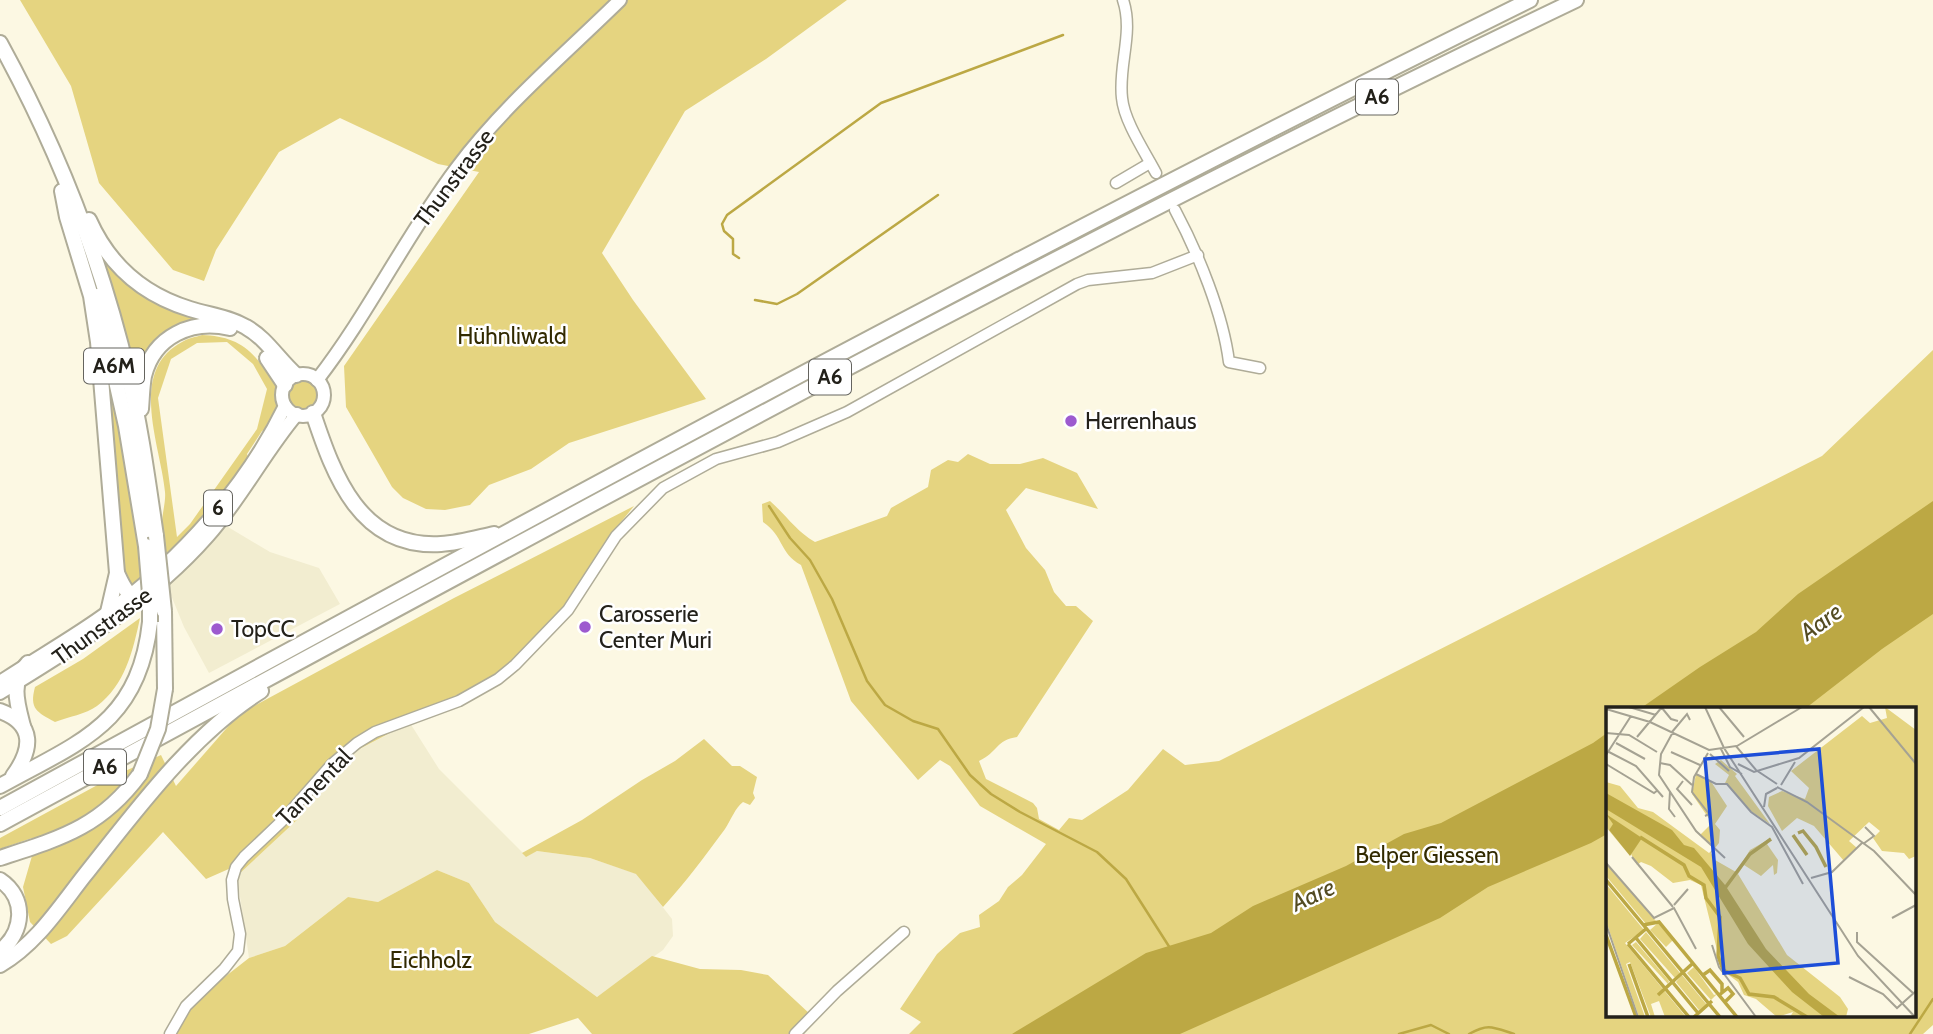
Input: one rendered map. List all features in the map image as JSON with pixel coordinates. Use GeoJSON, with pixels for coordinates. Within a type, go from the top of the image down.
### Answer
{"type":"FeatureCollection","features":[{"type":"Feature","properties":{"kind":"highway","name":"A6"},"geometry":{"type":"LineString","coordinates":[[0,808],[510,530],[1048,244],[1530,0]]}},
{"type":"Feature","properties":{"kind":"highway","name":"A6"},"geometry":{"type":"LineString","coordinates":[[0,824],[778,404],[1358,106],[1576,0]]}},
{"type":"Feature","properties":{"kind":"highway","name":"A6M"},"geometry":{"type":"LineString","coordinates":[[0,43],[51,146],[99,269],[117,329],[139,425],[151,541],[150,622],[142,666],[134,683],[116,711],[96,731],[73,747],[5,783]]}},
{"type":"Feature","properties":{"kind":"highway","name":"A6M"},"geometry":{"type":"LineString","coordinates":[[0,59],[39,136],[62,191],[90,271],[109,343],[164,611],[165,689],[158,729],[141,774],[121,798],[96,820],[65,836],[0,858]]}},
{"type":"Feature","properties":{"kind":"highway"},"geometry":{"type":"LineString","coordinates":[[51,146],[60,153],[94,230],[120,267],[134,281],[162,299],[248,327],[291,380]]}},
{"type":"Feature","properties":{"kind":"highway"},"geometry":{"type":"LineString","coordinates":[[62,191],[95,320],[117,573],[108,612]]}},
{"type":"Feature","properties":{"kind":"highway"},"geometry":{"type":"LineString","coordinates":[[139,425],[148,364],[164,342],[187,328],[215,325],[244,335],[291,380]]}},
{"type":"Feature","properties":{"kind":"highway"},"geometry":{"type":"LineString","coordinates":[[313,413],[342,488],[354,505],[378,527],[408,540],[439,544],[510,530]]}},
{"type":"Feature","properties":{"kind":"highway"},"geometry":{"type":"LineString","coordinates":[[117,573],[136,597]]}},
{"type":"Feature","properties":{"kind":"highway"},"geometry":{"type":"LineString","coordinates":[[0,965],[44,927],[115,838],[201,740],[239,706],[291,674],[319,650]]}},
{"type":"Feature","properties":{"kind":"highway"},"geometry":{"type":"LineString","coordinates":[[5,783],[23,763],[27,752],[28,742],[16,683],[21,670],[28,663]]}},
{"type":"Feature","properties":{"kind":"highway"},"geometry":{"type":"LineString","coordinates":[[0,711],[11,715],[23,726]]}},
{"type":"Feature","properties":{"kind":"highway"},"geometry":{"type":"LineString","coordinates":[[0,880],[15,896],[20,912],[14,937],[0,951]]}},
{"type":"Feature","properties":{"kind":"main road","name":"Thunstrasse"},"geometry":{"type":"LineString","coordinates":[[317,380],[357,324],[420,220],[472,149],[506,110],[620,0]]}},
{"type":"Feature","properties":{"kind":"main road"},"geometry":{"type":"LineString","coordinates":[[307,374],[317,380],[324,397],[313,413],[297,414],[285,405],[282,395],[291,380],[307,374]]}},
{"type":"Feature","properties":{"kind":"main road","name":"Thunstrasse"},"geometry":{"type":"LineString","coordinates":[[0,681],[136,597],[223,502],[262,446],[285,405]]}},
{"type":"Feature","properties":{"kind":"main road","name":"Thunstrasse"},"geometry":{"type":"LineString","coordinates":[[0,693],[85,641],[187,558],[220,522],[297,414]]}},
{"type":"Feature","properties":{"kind":"street"},"geometry":{"type":"LineString","coordinates":[[1123,0],[1127,34],[1122,100],[1156,173]]}},
{"type":"Feature","properties":{"kind":"street"},"geometry":{"type":"LineString","coordinates":[[1116,183],[1150,163]]}},
{"type":"Feature","properties":{"kind":"street"},"geometry":{"type":"LineString","coordinates":[[1175,210],[1198,255],[1226,341],[1229,362],[1260,368]]}},
{"type":"Feature","properties":{"kind":"street","name":"Tannental"},"geometry":{"type":"LineString","coordinates":[[170,1034],[186,1006],[224,969],[238,951],[240,934],[232,880],[236,867],[244,857],[282,821],[332,764],[357,743],[375,732],[459,701],[498,679],[530,651],[568,610],[616,536],[663,488],[716,459],[792,437],[847,412],[1077,284],[1160,271],[1198,255]]}},
{"type":"Feature","properties":{"kind":"street"},"geometry":{"type":"LineString","coordinates":[[795,1034],[837,991],[904,932]]}},
{"type":"Feature","properties":{"kind":"shaded area"},"geometry":{"type":"Polygon","coordinates":[[[223,524],[270,552],[319,568],[340,604],[209,673],[184,627],[166,583],[223,524]]]}},
{"type":"Feature","properties":{"kind":"shaded area"},"geometry":{"type":"Polygon","coordinates":[[[410,723],[439,769],[526,856],[537,851],[590,858],[637,874],[672,919],[673,936],[663,950],[597,997],[495,922],[469,883],[437,870],[378,902],[348,897],[285,946],[249,958],[237,876],[298,819],[304,803],[348,755],[410,723]]]}},
{"type":"Feature","properties":{"kind":"green space","name":"Hühnliwald"},"geometry":{"type":"Polygon","coordinates":[[[20,0],[847,0],[766,59],[685,111],[602,253],[706,399],[569,443],[531,469],[489,485],[470,505],[445,510],[426,509],[403,498],[392,487],[346,407],[344,366],[479,172],[438,164],[340,118],[279,152],[216,250],[204,281],[173,270],[99,183],[71,86],[20,0]]]}},
{"type":"Feature","properties":{"kind":"green space"},"geometry":{"type":"Polygon","coordinates":[[[107,259],[201,319],[143,367],[134,367],[104,262],[107,259]]]}},
{"type":"Feature","properties":{"kind":"green space"},"geometry":{"type":"Polygon","coordinates":[[[202,335],[235,342],[249,351],[261,364],[269,365],[279,390],[279,403],[269,428],[262,431],[247,454],[249,459],[202,521],[166,556],[162,524],[165,492],[151,411],[151,390],[156,371],[165,355],[184,341],[202,335]],[[227,342],[197,343],[171,359],[158,398],[177,537],[190,524],[257,429],[267,389],[253,364],[227,342]]]}},
{"type":"Feature","properties":{"kind":"green space","name":"Belper Giessen"},"geometry":{"type":"Polygon","coordinates":[[[1933,350],[1933,1025],[1923,1034],[909,1034],[921,1022],[900,1009],[937,954],[960,933],[980,927],[979,915],[999,901],[1046,844],[980,806],[950,766],[940,760],[918,780],[851,701],[801,565],[789,555],[775,533],[763,522],[762,504],[770,501],[815,542],[887,516],[891,508],[928,487],[931,470],[948,460],[958,462],[968,454],[990,464],[1020,464],[1043,458],[1077,473],[1098,509],[1026,488],[1006,510],[1026,548],[1045,570],[1054,592],[1066,606],[1076,606],[1093,621],[1017,737],[1005,741],[979,761],[986,779],[1033,803],[1039,819],[1059,830],[1069,818],[1082,820],[1128,790],[1163,749],[1185,765],[1219,761],[1822,456],[1933,350]]]}},
{"type":"Feature","properties":{"kind":"green space"},"geometry":{"type":"Polygon","coordinates":[[[106,374],[109,374],[132,492],[143,577],[131,590],[123,577],[106,374]]]}},
{"type":"Feature","properties":{"kind":"green space"},"geometry":{"type":"Polygon","coordinates":[[[303,379],[314,383],[318,394],[314,405],[303,409],[292,405],[288,394],[292,383],[303,379]]]}},
{"type":"Feature","properties":{"kind":"green space"},"geometry":{"type":"Polygon","coordinates":[[[634,506],[612,533],[571,599],[525,651],[491,680],[348,755],[305,803],[298,819],[237,876],[231,868],[206,879],[163,832],[67,936],[51,944],[30,922],[23,887],[34,849],[32,838],[0,849],[0,838],[114,776],[161,755],[176,786],[239,714],[454,598],[634,506]]]}},
{"type":"Feature","properties":{"kind":"green space"},"geometry":{"type":"Polygon","coordinates":[[[140,618],[131,655],[121,678],[107,698],[93,709],[55,722],[36,709],[33,700],[35,687],[83,659],[140,618]]]}},
{"type":"Feature","properties":{"kind":"green space"},"geometry":{"type":"Polygon","coordinates":[[[704,739],[732,766],[740,766],[757,777],[753,793],[755,798],[750,805],[743,802],[738,807],[710,849],[663,907],[636,874],[590,858],[537,851],[526,857],[522,853],[582,820],[675,761],[704,739]]]}},
{"type":"Feature","properties":{"kind":"green space","name":"Eichholz"},"geometry":{"type":"Polygon","coordinates":[[[437,870],[469,883],[495,922],[597,997],[652,956],[700,969],[741,970],[768,975],[811,1015],[796,1034],[592,1034],[578,1018],[529,1034],[174,1034],[189,1007],[249,958],[285,946],[348,897],[378,902],[437,870]]]}},
{"type":"Feature","properties":{"kind":"water","name":"Aare"},"geometry":{"type":"Polygon","coordinates":[[[1933,501],[1933,614],[1882,649],[1807,707],[1642,707],[1756,632],[1798,594],[1933,501]]]}},
{"type":"Feature","properties":{"kind":"water","name":"Aare"},"geometry":{"type":"Polygon","coordinates":[[[1606,734],[1606,835],[1591,843],[1488,887],[1440,918],[1180,1034],[1012,1034],[1146,953],[1211,933],[1253,906],[1346,866],[1404,834],[1441,823],[1606,734]]]}},
{"type":"Feature","properties":{"kind":"waterway"},"geometry":{"type":"LineString","coordinates":[[739,258],[733,254],[733,239],[724,231],[722,224],[727,215],[881,103],[1063,35]]}},
{"type":"Feature","properties":{"kind":"waterway"},"geometry":{"type":"LineString","coordinates":[[755,300],[777,304],[797,294],[938,195]]}},
{"type":"Feature","properties":{"kind":"waterway"},"geometry":{"type":"LineString","coordinates":[[769,506],[790,538],[810,560],[832,599],[867,681],[885,705],[913,721],[938,729],[970,775],[991,794],[1097,852],[1126,879],[1170,948]]}},
{"type":"Feature","properties":{"kind":"waterway"},"geometry":{"type":"LineString","coordinates":[[1910,1034],[1933,999]]}},
{"type":"Feature","properties":{"kind":"waterway"},"geometry":{"type":"LineString","coordinates":[[1399,1034],[1431,1025],[1449,1034]]}},
{"type":"Feature","properties":{"kind":"waterway"},"geometry":{"type":"LineString","coordinates":[[1469,1034],[1491,1027],[1514,1034]]}},
{"type":"Feature","properties":{"kind":"place","name":"Herrenhaus"},"geometry":{"type":"Point","coordinates":[1071,421]}},
{"type":"Feature","properties":{"kind":"place","name":"Carosserie Center Muri"},"geometry":{"type":"Point","coordinates":[585,627]}},
{"type":"Feature","properties":{"kind":"place","name":"TopCC"},"geometry":{"type":"Point","coordinates":[217,629]}}]}
